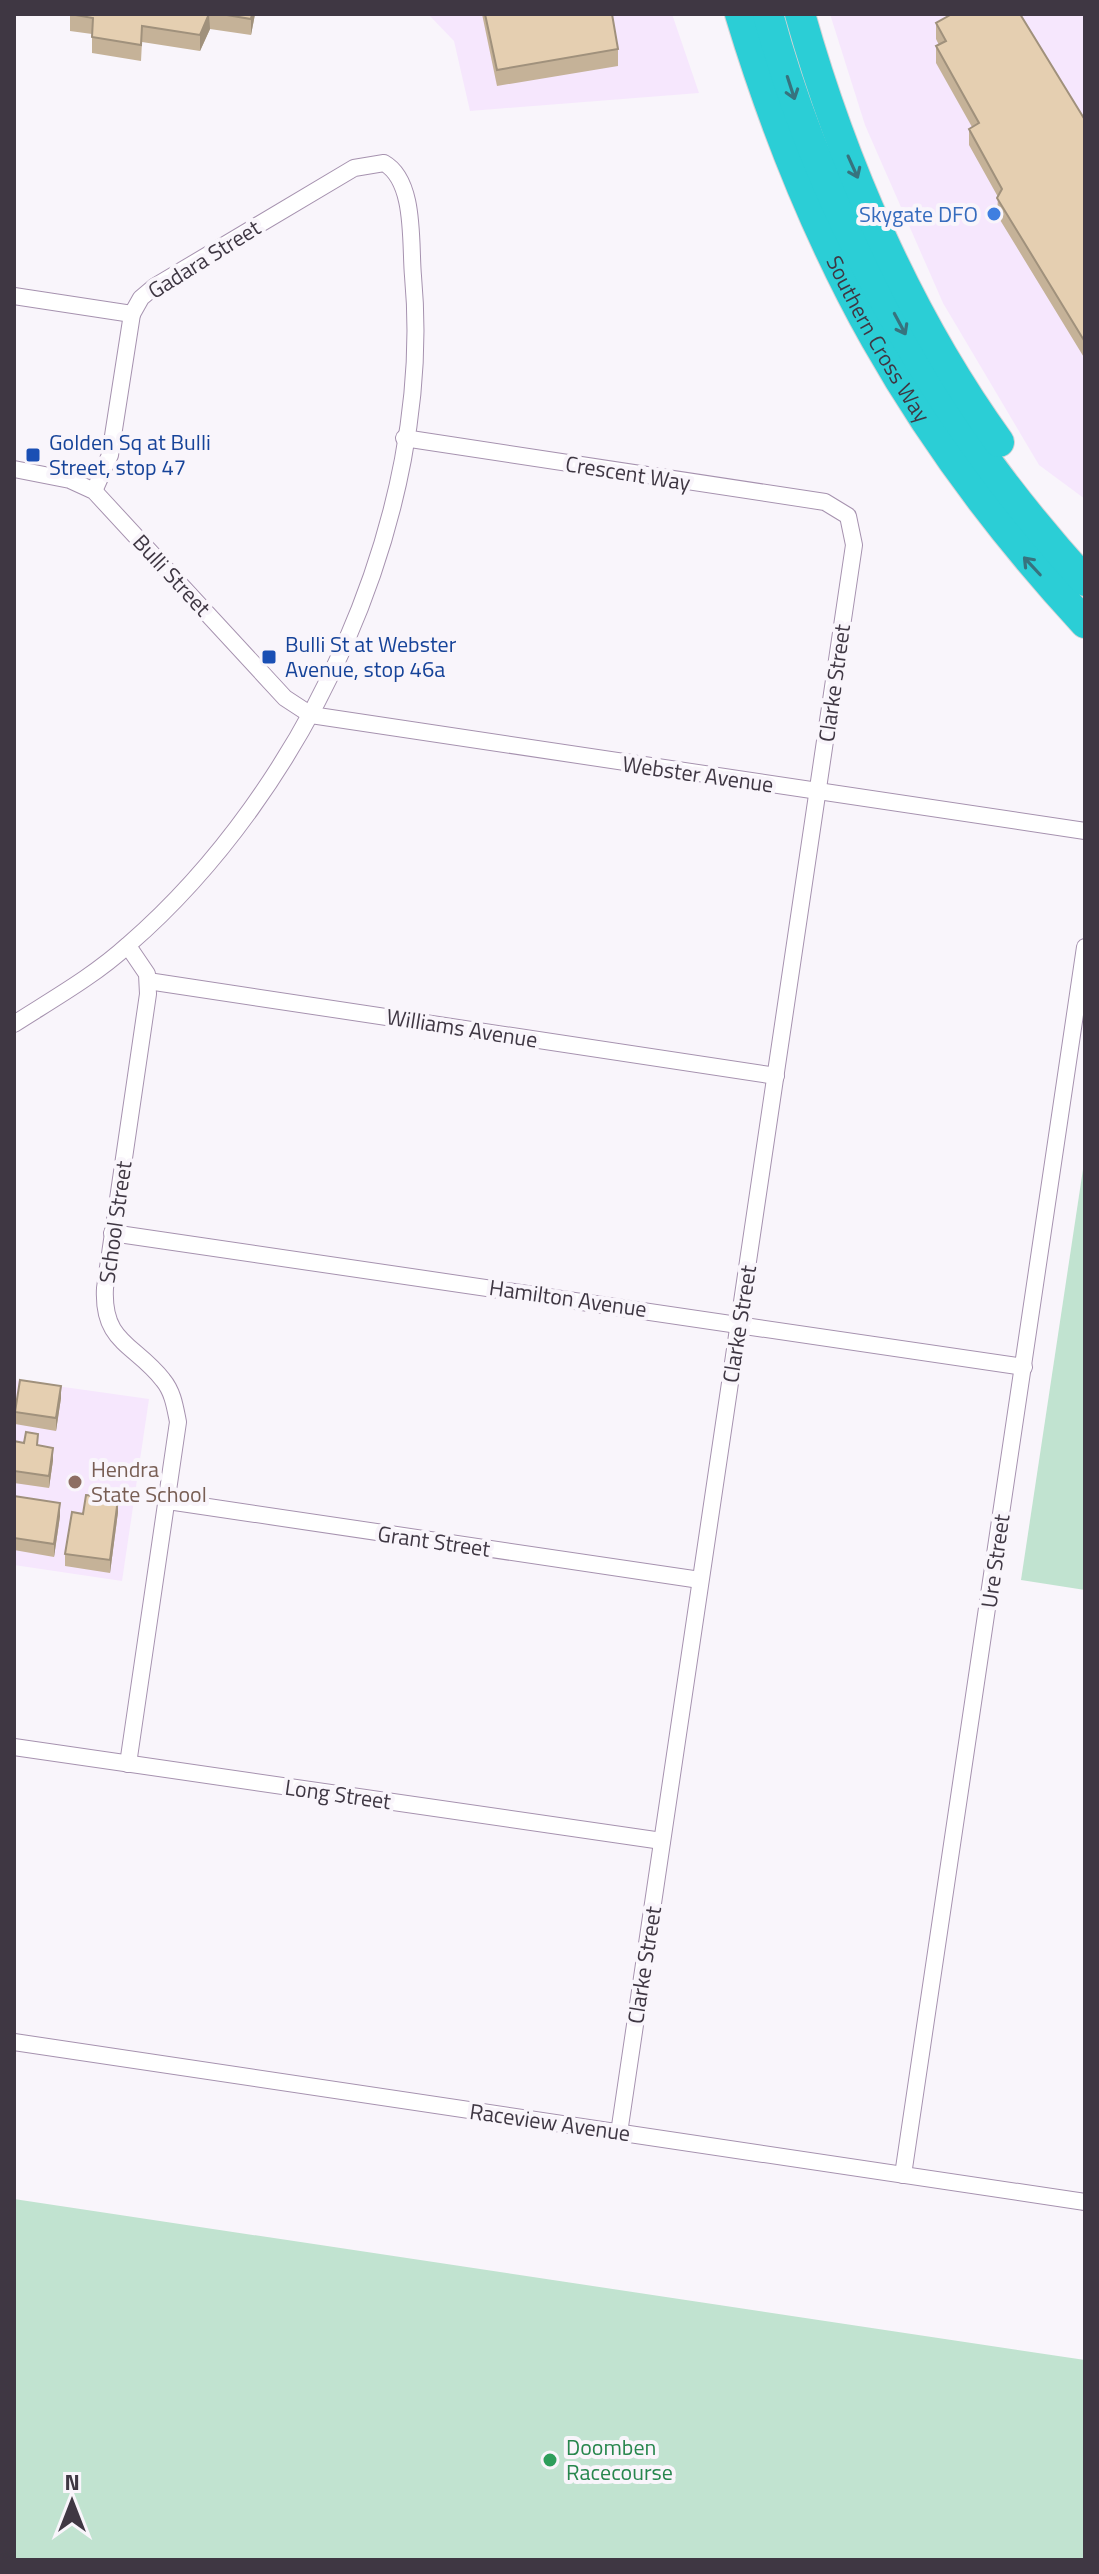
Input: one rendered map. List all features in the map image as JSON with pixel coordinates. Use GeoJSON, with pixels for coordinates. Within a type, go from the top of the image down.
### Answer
{"type":"FeatureCollection","features":[{"type":"Feature","properties":{"kind":"highway","name":"Southern Cross Way"},"geometry":{"type":"LineString","coordinates":[[740,14],[789,162],[818,232],[855,305],[934,438],[1021,554],[1085,623]]}},
{"type":"Feature","properties":{"kind":"highway","name":"Southern Cross Way"},"geometry":{"type":"LineString","coordinates":[[768,14],[797,106],[820,163],[849,227],[915,353],[1012,494],[1085,581]]}},
{"type":"Feature","properties":{"kind":"highway"},"geometry":{"type":"LineString","coordinates":[[800,14],[847,155],[916,304],[991,430],[1075,546],[1085,574]]}},
{"type":"Feature","properties":{"kind":"street","name":"Gadara Street"},"geometry":{"type":"LineString","coordinates":[[14,296],[132,314],[141,298],[154,287],[354,168],[370,163],[388,166],[404,190],[413,283],[413,364],[404,438]]}},
{"type":"Feature","properties":{"kind":"street"},"geometry":{"type":"LineString","coordinates":[[94,491],[110,455],[132,314]]}},
{"type":"Feature","properties":{"kind":"street"},"geometry":{"type":"LineString","coordinates":[[14,1024],[128,946],[211,860],[251,809],[311,715],[368,586],[386,525],[404,438]]}},
{"type":"Feature","properties":{"kind":"street","name":"Crescent Way"},"geometry":{"type":"LineString","coordinates":[[404,438],[825,502],[848,516]]}},
{"type":"Feature","properties":{"kind":"street","name":"Bulli Street"},"geometry":{"type":"LineString","coordinates":[[14,469],[70,480],[94,491],[285,698],[311,715]]}},
{"type":"Feature","properties":{"kind":"street","name":"Clarke Street"},"geometry":{"type":"LineString","coordinates":[[619,2133],[854,545],[848,516]]}},
{"type":"Feature","properties":{"kind":"street","name":"Webster Avenue"},"geometry":{"type":"LineString","coordinates":[[311,715],[1085,831]]}},
{"type":"Feature","properties":{"kind":"street"},"geometry":{"type":"LineString","coordinates":[[128,946],[142,963],[148,981]]}},
{"type":"Feature","properties":{"kind":"street","name":"Ure Street"},"geometry":{"type":"LineString","coordinates":[[903,2175],[1085,947]]}},
{"type":"Feature","properties":{"kind":"street","name":"Williams Avenue"},"geometry":{"type":"LineString","coordinates":[[148,981],[776,1076]]}},
{"type":"Feature","properties":{"kind":"street","name":"School Street"},"geometry":{"type":"LineString","coordinates":[[128,1764],[178,1422],[175,1406],[163,1379],[123,1344],[109,1324],[104,1301],[148,981]]}},
{"type":"Feature","properties":{"kind":"street","name":"Hamilton Avenue"},"geometry":{"type":"LineString","coordinates":[[112,1233],[1024,1367]]}},
{"type":"Feature","properties":{"kind":"street","name":"Grant Street"},"geometry":{"type":"LineString","coordinates":[[168,1501],[700,1580]]}},
{"type":"Feature","properties":{"kind":"street","name":"Long Street"},"geometry":{"type":"LineString","coordinates":[[14,1747],[662,1841]]}},
{"type":"Feature","properties":{"kind":"street","name":"Raceview Avenue"},"geometry":{"type":"LineString","coordinates":[[14,2042],[1085,2202]]}},
{"type":"Feature","properties":{"kind":"shaded area"},"geometry":{"type":"Polygon","coordinates":[[[428,14],[672,14],[699,93],[470,111],[454,41],[428,14]]]}},
{"type":"Feature","properties":{"kind":"shaded area","name":"Skygate DFO"},"geometry":{"type":"Polygon","coordinates":[[[830,14],[1085,14],[1085,499],[1039,465],[943,303],[865,125],[830,14]]]}},
{"type":"Feature","properties":{"kind":"shaded area","name":"Hendra State School"},"geometry":{"type":"Polygon","coordinates":[[[14,1380],[149,1399],[122,1581],[14,1565],[14,1380]]]}},
{"type":"Feature","properties":{"kind":"green space"},"geometry":{"type":"Polygon","coordinates":[[[1085,1156],[1085,1590],[1021,1580],[1085,1156]]]}},
{"type":"Feature","properties":{"kind":"green space","name":"Doomben Racecourse"},"geometry":{"type":"Polygon","coordinates":[[[14,2199],[1085,2360],[1085,2560],[14,2560],[14,2199]]]}},
{"type":"Feature","properties":{"kind":"building"},"geometry":{"type":"Polygon","coordinates":[[[70,14],[209,14],[200,35],[142,26],[141,45],[92,37],[93,18],[70,14]]]}},
{"type":"Feature","properties":{"kind":"building"},"geometry":{"type":"Polygon","coordinates":[[[221,14],[252,14],[251,19],[221,14]]]}},
{"type":"Feature","properties":{"kind":"building"},"geometry":{"type":"Polygon","coordinates":[[[485,14],[612,14],[618,49],[497,70],[485,14]]]}},
{"type":"Feature","properties":{"kind":"building"},"geometry":{"type":"Polygon","coordinates":[[[952,14],[1020,14],[1085,120],[1085,342],[997,198],[1002,189],[969,129],[979,123],[936,46],[946,41],[936,23],[952,14]]]}},
{"type":"Feature","properties":{"kind":"building"},"geometry":{"type":"Polygon","coordinates":[[[20,1380],[61,1386],[56,1418],[15,1412],[20,1380]]]}},
{"type":"Feature","properties":{"kind":"building"},"geometry":{"type":"Polygon","coordinates":[[[26,1432],[38,1434],[37,1445],[53,1448],[49,1476],[14,1471],[14,1441],[24,1443],[26,1432]]]}},
{"type":"Feature","properties":{"kind":"building"},"geometry":{"type":"Polygon","coordinates":[[[86,1495],[118,1499],[110,1560],[65,1554],[72,1512],[83,1514],[86,1495]]]}},
{"type":"Feature","properties":{"kind":"building"},"geometry":{"type":"Polygon","coordinates":[[[14,1496],[60,1503],[54,1544],[14,1538],[14,1496]]]}},
{"type":"Feature","properties":{"kind":"place","name":"Skygate DFO"},"geometry":{"type":"Point","coordinates":[994,214]}},
{"type":"Feature","properties":{"kind":"place","name":"Golden Sq at Bulli Street, stop 47"},"geometry":{"type":"Point","coordinates":[33,455]}},
{"type":"Feature","properties":{"kind":"place","name":"Bulli St at Webster Avenue, stop 46a"},"geometry":{"type":"Point","coordinates":[269,657]}},
{"type":"Feature","properties":{"kind":"place","name":"Hendra State School"},"geometry":{"type":"Point","coordinates":[75,1482]}},
{"type":"Feature","properties":{"kind":"place","name":"Doomben Racecourse"},"geometry":{"type":"Point","coordinates":[550,2460]}}]}
